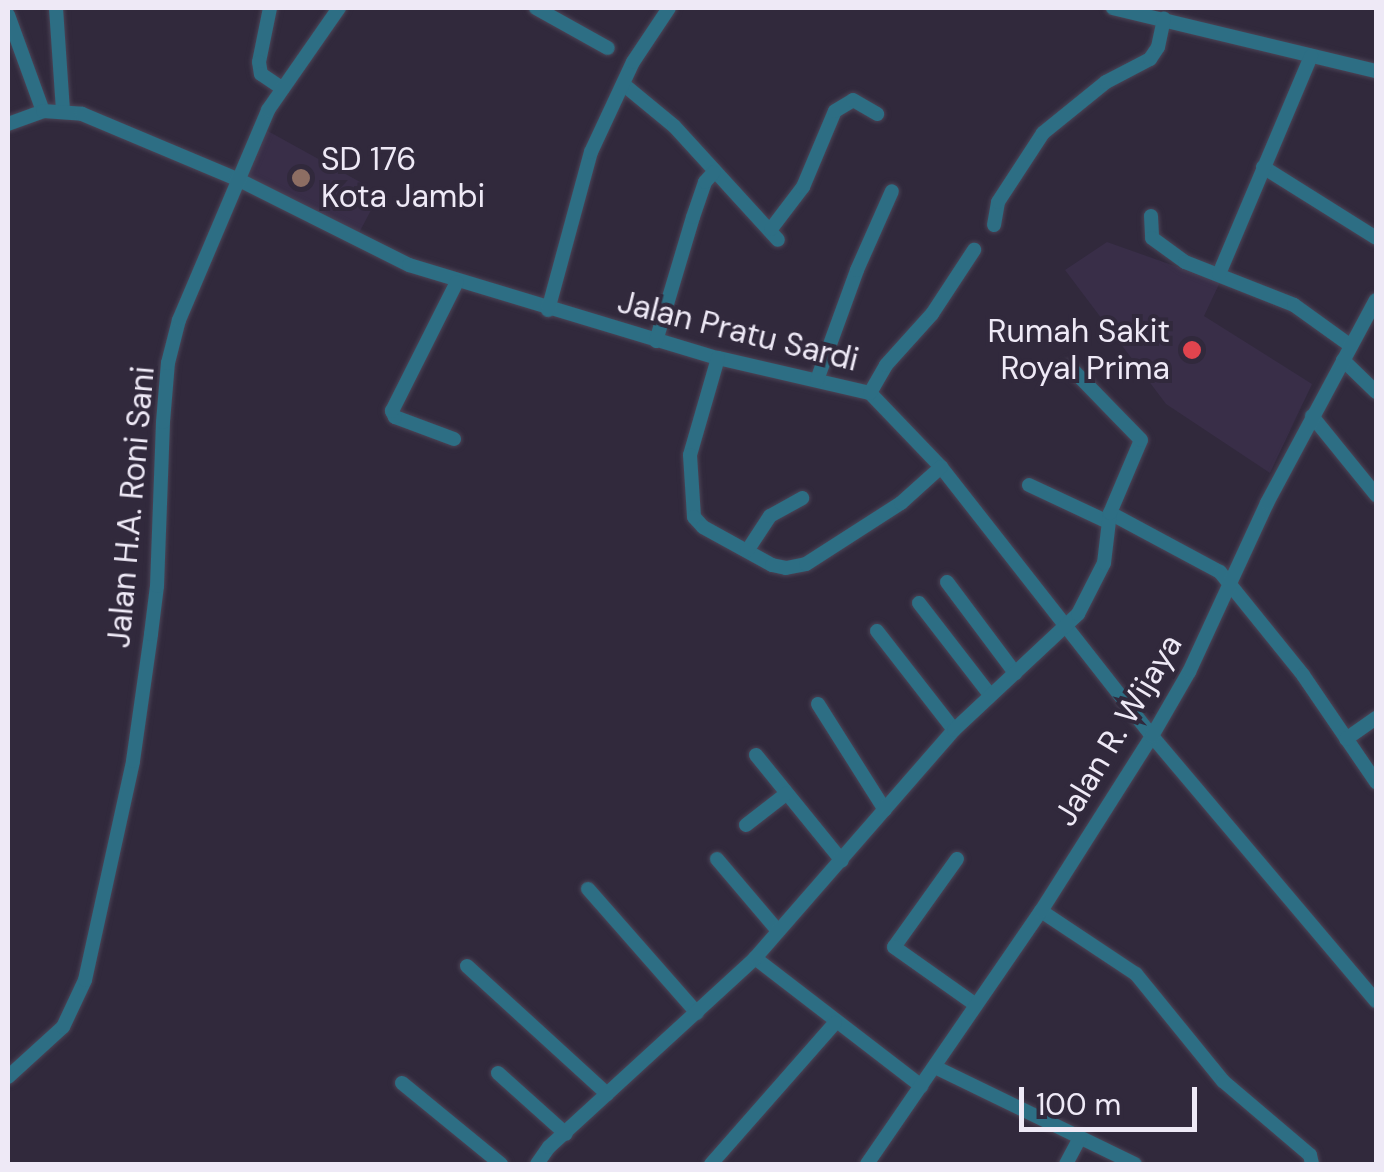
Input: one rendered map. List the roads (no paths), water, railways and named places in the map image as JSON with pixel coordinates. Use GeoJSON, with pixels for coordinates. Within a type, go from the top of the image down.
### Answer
{"type":"FeatureCollection","features":[{"type":"Feature","properties":{"kind":"street"},"geometry":{"type":"LineString","coordinates":[[8,124],[43,111],[63,110],[56,8]]}},
{"type":"Feature","properties":{"kind":"street"},"geometry":{"type":"LineString","coordinates":[[270,8],[259,62],[261,74],[282,88]]}},
{"type":"Feature","properties":{"kind":"street","name":"Jalan H.A. Roni Sani"},"geometry":{"type":"LineString","coordinates":[[8,1078],[63,1027],[84,980],[133,761],[153,618],[168,363],[197,270],[237,180],[282,88],[340,8]]}},
{"type":"Feature","properties":{"kind":"street"},"geometry":{"type":"LineString","coordinates":[[536,8],[608,48]]}},
{"type":"Feature","properties":{"kind":"street"},"geometry":{"type":"LineString","coordinates":[[548,310],[591,152],[623,84],[668,8]]}},
{"type":"Feature","properties":{"kind":"street"},"geometry":{"type":"LineString","coordinates":[[1113,8],[1376,70]]}},
{"type":"Feature","properties":{"kind":"street"},"geometry":{"type":"LineString","coordinates":[[8,15],[43,111]]}},
{"type":"Feature","properties":{"kind":"street"},"geometry":{"type":"LineString","coordinates":[[994,225],[998,202],[1043,133],[1106,82],[1150,59],[1158,48],[1164,19]]}},
{"type":"Feature","properties":{"kind":"street"},"geometry":{"type":"LineString","coordinates":[[1219,274],[1311,56]]}},
{"type":"Feature","properties":{"kind":"street"},"geometry":{"type":"LineString","coordinates":[[623,84],[674,126],[774,235],[803,187],[835,111],[853,100],[877,114]]}},
{"type":"Feature","properties":{"kind":"street","name":"Jalan Pratu Sardi"},"geometry":{"type":"LineString","coordinates":[[63,110],[237,180],[409,265],[457,282],[718,358],[870,393],[941,467],[1152,736],[1376,1001]]}},
{"type":"Feature","properties":{"kind":"street"},"geometry":{"type":"LineString","coordinates":[[1263,167],[1376,238]]}},
{"type":"Feature","properties":{"kind":"street"},"geometry":{"type":"LineString","coordinates":[[656,341],[693,217],[714,172]]}},
{"type":"Feature","properties":{"kind":"street"},"geometry":{"type":"LineString","coordinates":[[818,380],[857,270],[892,191]]}},
{"type":"Feature","properties":{"kind":"street"},"geometry":{"type":"LineString","coordinates":[[1151,216],[1152,238],[1185,262],[1294,306],[1351,346]]}},
{"type":"Feature","properties":{"kind":"street"},"geometry":{"type":"LineString","coordinates":[[870,393],[886,364],[932,314],[974,250]]}},
{"type":"Feature","properties":{"kind":"street"},"geometry":{"type":"LineString","coordinates":[[454,440],[395,418],[392,412],[457,282]]}},
{"type":"Feature","properties":{"kind":"street","name":"Jalan R. Wijaya"},"geometry":{"type":"LineString","coordinates":[[867,1164],[1041,911],[1152,736],[1189,672],[1312,416],[1376,300]]}},
{"type":"Feature","properties":{"kind":"street"},"geometry":{"type":"LineString","coordinates":[[718,358],[690,455],[692,511],[703,527],[780,568],[806,564],[901,503],[941,467]]}},
{"type":"Feature","properties":{"kind":"street"},"geometry":{"type":"LineString","coordinates":[[1343,360],[1376,392]]}},
{"type":"Feature","properties":{"kind":"street"},"geometry":{"type":"LineString","coordinates":[[537,1164],[756,958],[954,730],[1068,626],[1102,569],[1109,517],[1142,440],[1070,366]]}},
{"type":"Feature","properties":{"kind":"street"},"geometry":{"type":"LineString","coordinates":[[1312,416],[1376,495]]}},
{"type":"Feature","properties":{"kind":"street"},"geometry":{"type":"LineString","coordinates":[[1029,486],[1109,517],[1220,572],[1376,782]]}},
{"type":"Feature","properties":{"kind":"street"},"geometry":{"type":"LineString","coordinates":[[747,551],[770,516],[802,498]]}},
{"type":"Feature","properties":{"kind":"street"},"geometry":{"type":"LineString","coordinates":[[947,582],[1016,672]]}},
{"type":"Feature","properties":{"kind":"street"},"geometry":{"type":"LineString","coordinates":[[919,603],[990,695]]}},
{"type":"Feature","properties":{"kind":"street"},"geometry":{"type":"LineString","coordinates":[[877,631],[954,730]]}},
{"type":"Feature","properties":{"kind":"street"},"geometry":{"type":"LineString","coordinates":[[818,704],[885,810]]}},
{"type":"Feature","properties":{"kind":"street"},"geometry":{"type":"LineString","coordinates":[[1346,739],[1376,718]]}},
{"type":"Feature","properties":{"kind":"street"},"geometry":{"type":"LineString","coordinates":[[756,755],[842,861]]}},
{"type":"Feature","properties":{"kind":"street"},"geometry":{"type":"LineString","coordinates":[[746,825],[786,794]]}},
{"type":"Feature","properties":{"kind":"street"},"geometry":{"type":"LineString","coordinates":[[958,858],[894,947],[976,1005]]}},
{"type":"Feature","properties":{"kind":"street"},"geometry":{"type":"LineString","coordinates":[[717,859],[778,931]]}},
{"type":"Feature","properties":{"kind":"street"},"geometry":{"type":"LineString","coordinates":[[588,889],[697,1012]]}},
{"type":"Feature","properties":{"kind":"street"},"geometry":{"type":"LineString","coordinates":[[1041,911],[1136,974],[1223,1081],[1310,1156],[1312,1164]]}},
{"type":"Feature","properties":{"kind":"street"},"geometry":{"type":"LineString","coordinates":[[756,958],[921,1086]]}},
{"type":"Feature","properties":{"kind":"street"},"geometry":{"type":"LineString","coordinates":[[467,966],[608,1094]]}},
{"type":"Feature","properties":{"kind":"street"},"geometry":{"type":"LineString","coordinates":[[711,1164],[835,1023]]}},
{"type":"Feature","properties":{"kind":"street"},"geometry":{"type":"LineString","coordinates":[[936,1067],[1128,1163]]}},
{"type":"Feature","properties":{"kind":"street"},"geometry":{"type":"LineString","coordinates":[[498,1073],[566,1134]]}},
{"type":"Feature","properties":{"kind":"street"},"geometry":{"type":"LineString","coordinates":[[402,1083],[501,1164]]}},
{"type":"Feature","properties":{"kind":"street"},"geometry":{"type":"LineString","coordinates":[[1066,1164],[1080,1138]]}},
{"type":"Feature","properties":{"kind":"place","name":"SD 176 Kota Jambi"},"geometry":{"type":"Point","coordinates":[301,178]}},
{"type":"Feature","properties":{"kind":"place","name":"Rumah Sakit Royal Prima"},"geometry":{"type":"Point","coordinates":[1192,350]}}]}
